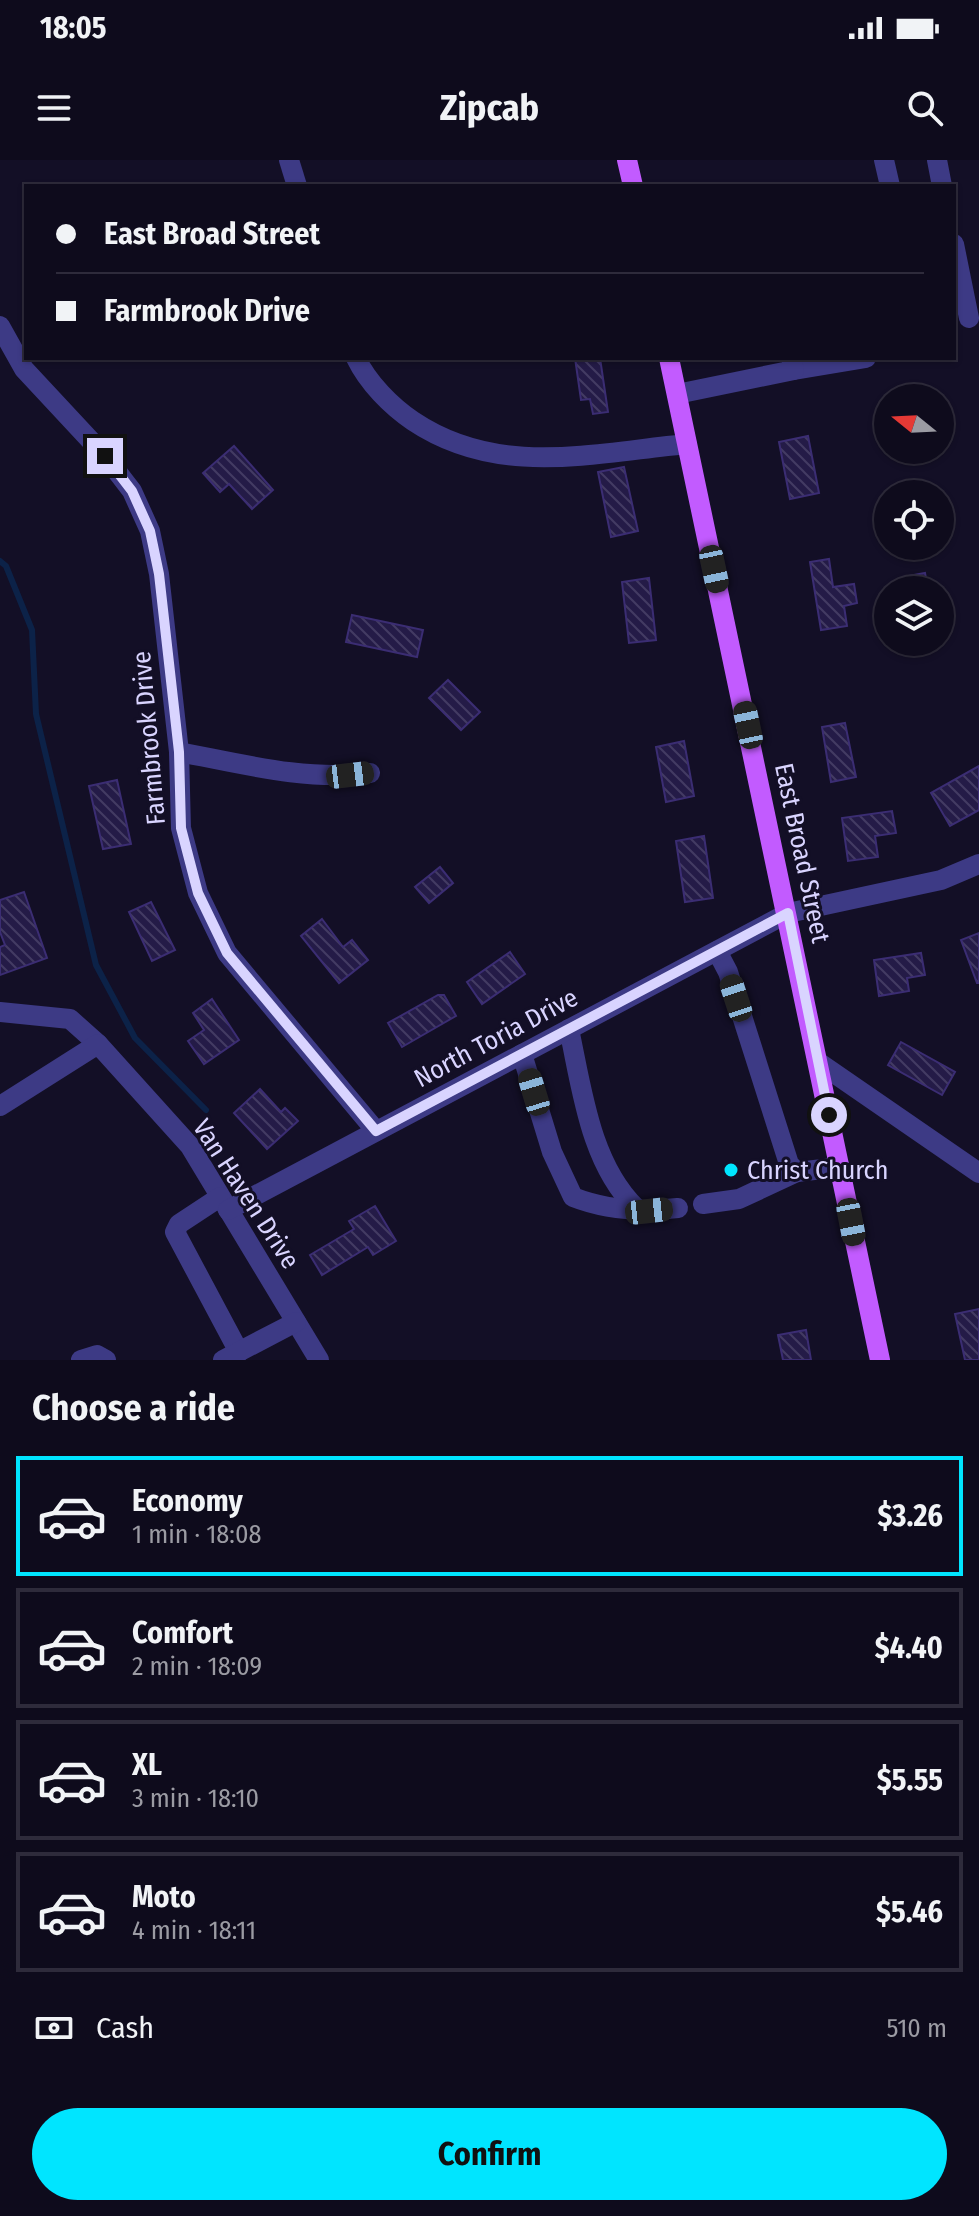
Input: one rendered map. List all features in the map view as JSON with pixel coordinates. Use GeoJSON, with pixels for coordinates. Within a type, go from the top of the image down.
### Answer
{"type":"FeatureCollection","features":[{"type":"Feature","properties":{"kind":"main road"},"geometry":{"type":"LineString","coordinates":[[627,160],[633,184]]}},
{"type":"Feature","properties":{"kind":"main road","name":"East Broad Street"},"geometry":{"type":"LineString","coordinates":[[669,360],[880,1360]]}},
{"type":"Feature","properties":{"kind":"street"},"geometry":{"type":"LineString","coordinates":[[289,160],[296,184]]}},
{"type":"Feature","properties":{"kind":"street"},"geometry":{"type":"LineString","coordinates":[[884,160],[890,184]]}},
{"type":"Feature","properties":{"kind":"street"},"geometry":{"type":"LineString","coordinates":[[937,160],[942,184]]}},
{"type":"Feature","properties":{"kind":"street"},"geometry":{"type":"LineString","coordinates":[[956,254],[969,318]]}},
{"type":"Feature","properties":{"kind":"street","name":"Farmbrook Drive"},"geometry":{"type":"LineString","coordinates":[[0,326],[24,369],[105,456],[132,491],[150,531],[159,574],[179,752],[181,828],[198,893],[227,953],[376,1131]]}},
{"type":"Feature","properties":{"kind":"street"},"geometry":{"type":"LineString","coordinates":[[358,360],[396,409],[441,439],[492,455],[546,457],[687,444]]}},
{"type":"Feature","properties":{"kind":"street"},"geometry":{"type":"LineString","coordinates":[[677,394],[792,364],[841,360]]}},
{"type":"Feature","properties":{"kind":"street"},"geometry":{"type":"LineString","coordinates":[[179,752],[331,778],[370,773]]}},
{"type":"Feature","properties":{"kind":"street","name":"North Toria Drive"},"geometry":{"type":"LineString","coordinates":[[231,1356],[175,1232],[179,1224],[376,1131],[788,913],[941,880],[979,864]]}},
{"type":"Feature","properties":{"kind":"street"},"geometry":{"type":"LineString","coordinates":[[717,951],[728,972],[784,1153],[797,1172]]}},
{"type":"Feature","properties":{"kind":"street","name":"Van Haven Drive"},"geometry":{"type":"LineString","coordinates":[[0,1012],[70,1019],[98,1044],[190,1146],[319,1360]]}},
{"type":"Feature","properties":{"kind":"street"},"geometry":{"type":"LineString","coordinates":[[569,1029],[591,1126],[616,1189],[636,1208]]}},
{"type":"Feature","properties":{"kind":"street"},"geometry":{"type":"LineString","coordinates":[[0,1106],[98,1044]]}},
{"type":"Feature","properties":{"kind":"street"},"geometry":{"type":"LineString","coordinates":[[522,1054],[552,1152],[573,1197],[617,1208],[649,1211],[678,1208]]}},
{"type":"Feature","properties":{"kind":"street"},"geometry":{"type":"LineString","coordinates":[[818,1062],[979,1173]]}},
{"type":"Feature","properties":{"kind":"street"},"geometry":{"type":"LineString","coordinates":[[703,1204],[739,1199],[797,1172],[840,1167]]}},
{"type":"Feature","properties":{"kind":"street"},"geometry":{"type":"LineString","coordinates":[[231,1356],[296,1322]]}},
{"type":"Feature","properties":{"kind":"street"},"geometry":{"type":"LineString","coordinates":[[81,1360],[97,1355],[106,1360]]}},
{"type":"Feature","properties":{"kind":"building"},"geometry":{"type":"Polygon","coordinates":[[[575,360],[600,360],[608,412],[593,414],[590,399],[581,400],[575,360]]]}},
{"type":"Feature","properties":{"kind":"building"},"geometry":{"type":"Polygon","coordinates":[[[808,436],[819,493],[790,499],[779,442],[808,436]]]}},
{"type":"Feature","properties":{"kind":"building"},"geometry":{"type":"Polygon","coordinates":[[[234,446],[273,490],[252,509],[229,484],[220,492],[203,473],[234,446]]]}},
{"type":"Feature","properties":{"kind":"building"},"geometry":{"type":"Polygon","coordinates":[[[624,467],[638,531],[611,537],[598,472],[624,467]]]}},
{"type":"Feature","properties":{"kind":"building"},"geometry":{"type":"Polygon","coordinates":[[[829,559],[833,587],[854,584],[857,603],[844,606],[847,626],[821,630],[810,562],[829,559]]]}},
{"type":"Feature","properties":{"kind":"building"},"geometry":{"type":"Polygon","coordinates":[[[649,578],[656,640],[629,643],[622,582],[649,578]]]}},
{"type":"Feature","properties":{"kind":"building"},"geometry":{"type":"Polygon","coordinates":[[[352,615],[423,630],[417,657],[346,642],[352,615]]]}},
{"type":"Feature","properties":{"kind":"building"},"geometry":{"type":"Polygon","coordinates":[[[448,680],[480,712],[461,730],[429,698],[448,680]]]}},
{"type":"Feature","properties":{"kind":"building"},"geometry":{"type":"Polygon","coordinates":[[[845,723],[856,777],[831,782],[822,727],[845,723]]]}},
{"type":"Feature","properties":{"kind":"building"},"geometry":{"type":"Polygon","coordinates":[[[684,741],[694,796],[666,802],[656,747],[684,741]]]}},
{"type":"Feature","properties":{"kind":"building"},"geometry":{"type":"Polygon","coordinates":[[[979,766],[979,810],[950,826],[931,793],[979,766]]]}},
{"type":"Feature","properties":{"kind":"building"},"geometry":{"type":"Polygon","coordinates":[[[117,780],[131,844],[103,849],[89,786],[117,780]]]}},
{"type":"Feature","properties":{"kind":"building"},"geometry":{"type":"Polygon","coordinates":[[[892,811],[896,833],[875,836],[878,857],[848,861],[842,818],[892,811]]]}},
{"type":"Feature","properties":{"kind":"building"},"geometry":{"type":"Polygon","coordinates":[[[704,836],[713,898],[685,902],[676,841],[704,836]]]}},
{"type":"Feature","properties":{"kind":"building"},"geometry":{"type":"Polygon","coordinates":[[[440,867],[453,883],[429,903],[415,887],[440,867]]]}},
{"type":"Feature","properties":{"kind":"building"},"geometry":{"type":"Polygon","coordinates":[[[24,892],[47,958],[0,975],[0,947],[5,945],[0,932],[0,900],[24,892]]]}},
{"type":"Feature","properties":{"kind":"building"},"geometry":{"type":"Polygon","coordinates":[[[151,902],[175,950],[152,961],[129,912],[151,902]]]}},
{"type":"Feature","properties":{"kind":"building"},"geometry":{"type":"Polygon","coordinates":[[[322,919],[343,947],[352,940],[368,960],[339,983],[301,936],[322,919]]]}},
{"type":"Feature","properties":{"kind":"building"},"geometry":{"type":"Polygon","coordinates":[[[979,933],[979,983],[977,983],[961,940],[979,933]]]}},
{"type":"Feature","properties":{"kind":"building"},"geometry":{"type":"Polygon","coordinates":[[[510,952],[525,974],[482,1004],[467,982],[510,952]]]}},
{"type":"Feature","properties":{"kind":"building"},"geometry":{"type":"Polygon","coordinates":[[[921,953],[925,975],[907,978],[909,991],[879,996],[874,960],[921,953]]]}},
{"type":"Feature","properties":{"kind":"building"},"geometry":{"type":"Polygon","coordinates":[[[438,995],[444,995],[456,1016],[402,1047],[388,1023],[438,995]]]}},
{"type":"Feature","properties":{"kind":"building"},"geometry":{"type":"Polygon","coordinates":[[[212,999],[239,1040],[204,1064],[188,1041],[204,1030],[193,1013],[212,999]]]}},
{"type":"Feature","properties":{"kind":"building"},"geometry":{"type":"Polygon","coordinates":[[[901,1042],[955,1072],[942,1095],[888,1065],[901,1042]]]}},
{"type":"Feature","properties":{"kind":"building"},"geometry":{"type":"Polygon","coordinates":[[[260,1089],[281,1112],[285,1108],[298,1121],[267,1149],[234,1113],[260,1089]]]}},
{"type":"Feature","properties":{"kind":"building"},"geometry":{"type":"Polygon","coordinates":[[[375,1206],[396,1241],[373,1255],[368,1247],[322,1275],[310,1255],[354,1229],[349,1221],[375,1206]]]}},
{"type":"Feature","properties":{"kind":"building"},"geometry":{"type":"Polygon","coordinates":[[[979,1309],[979,1360],[965,1360],[955,1314],[979,1309]]]}},
{"type":"Feature","properties":{"kind":"building"},"geometry":{"type":"Polygon","coordinates":[[[806,1330],[811,1360],[783,1360],[778,1335],[806,1330]]]}},
{"type":"Feature","properties":{"kind":"waterway"},"geometry":{"type":"LineString","coordinates":[[0,561],[6,566],[32,630],[36,714],[96,965],[135,1038],[206,1110]]}},
{"type":"Feature","properties":{"kind":"place","name":"Christ Church"},"geometry":{"type":"Point","coordinates":[731,1170]}},
{"type":"Feature","properties":{"kind":"route"},"geometry":{"type":"LineString","coordinates":[[105,456],[132,491],[150,531],[159,574],[179,752],[181,828],[198,893],[227,953],[376,1131],[788,913],[829,1115]]}}]}
